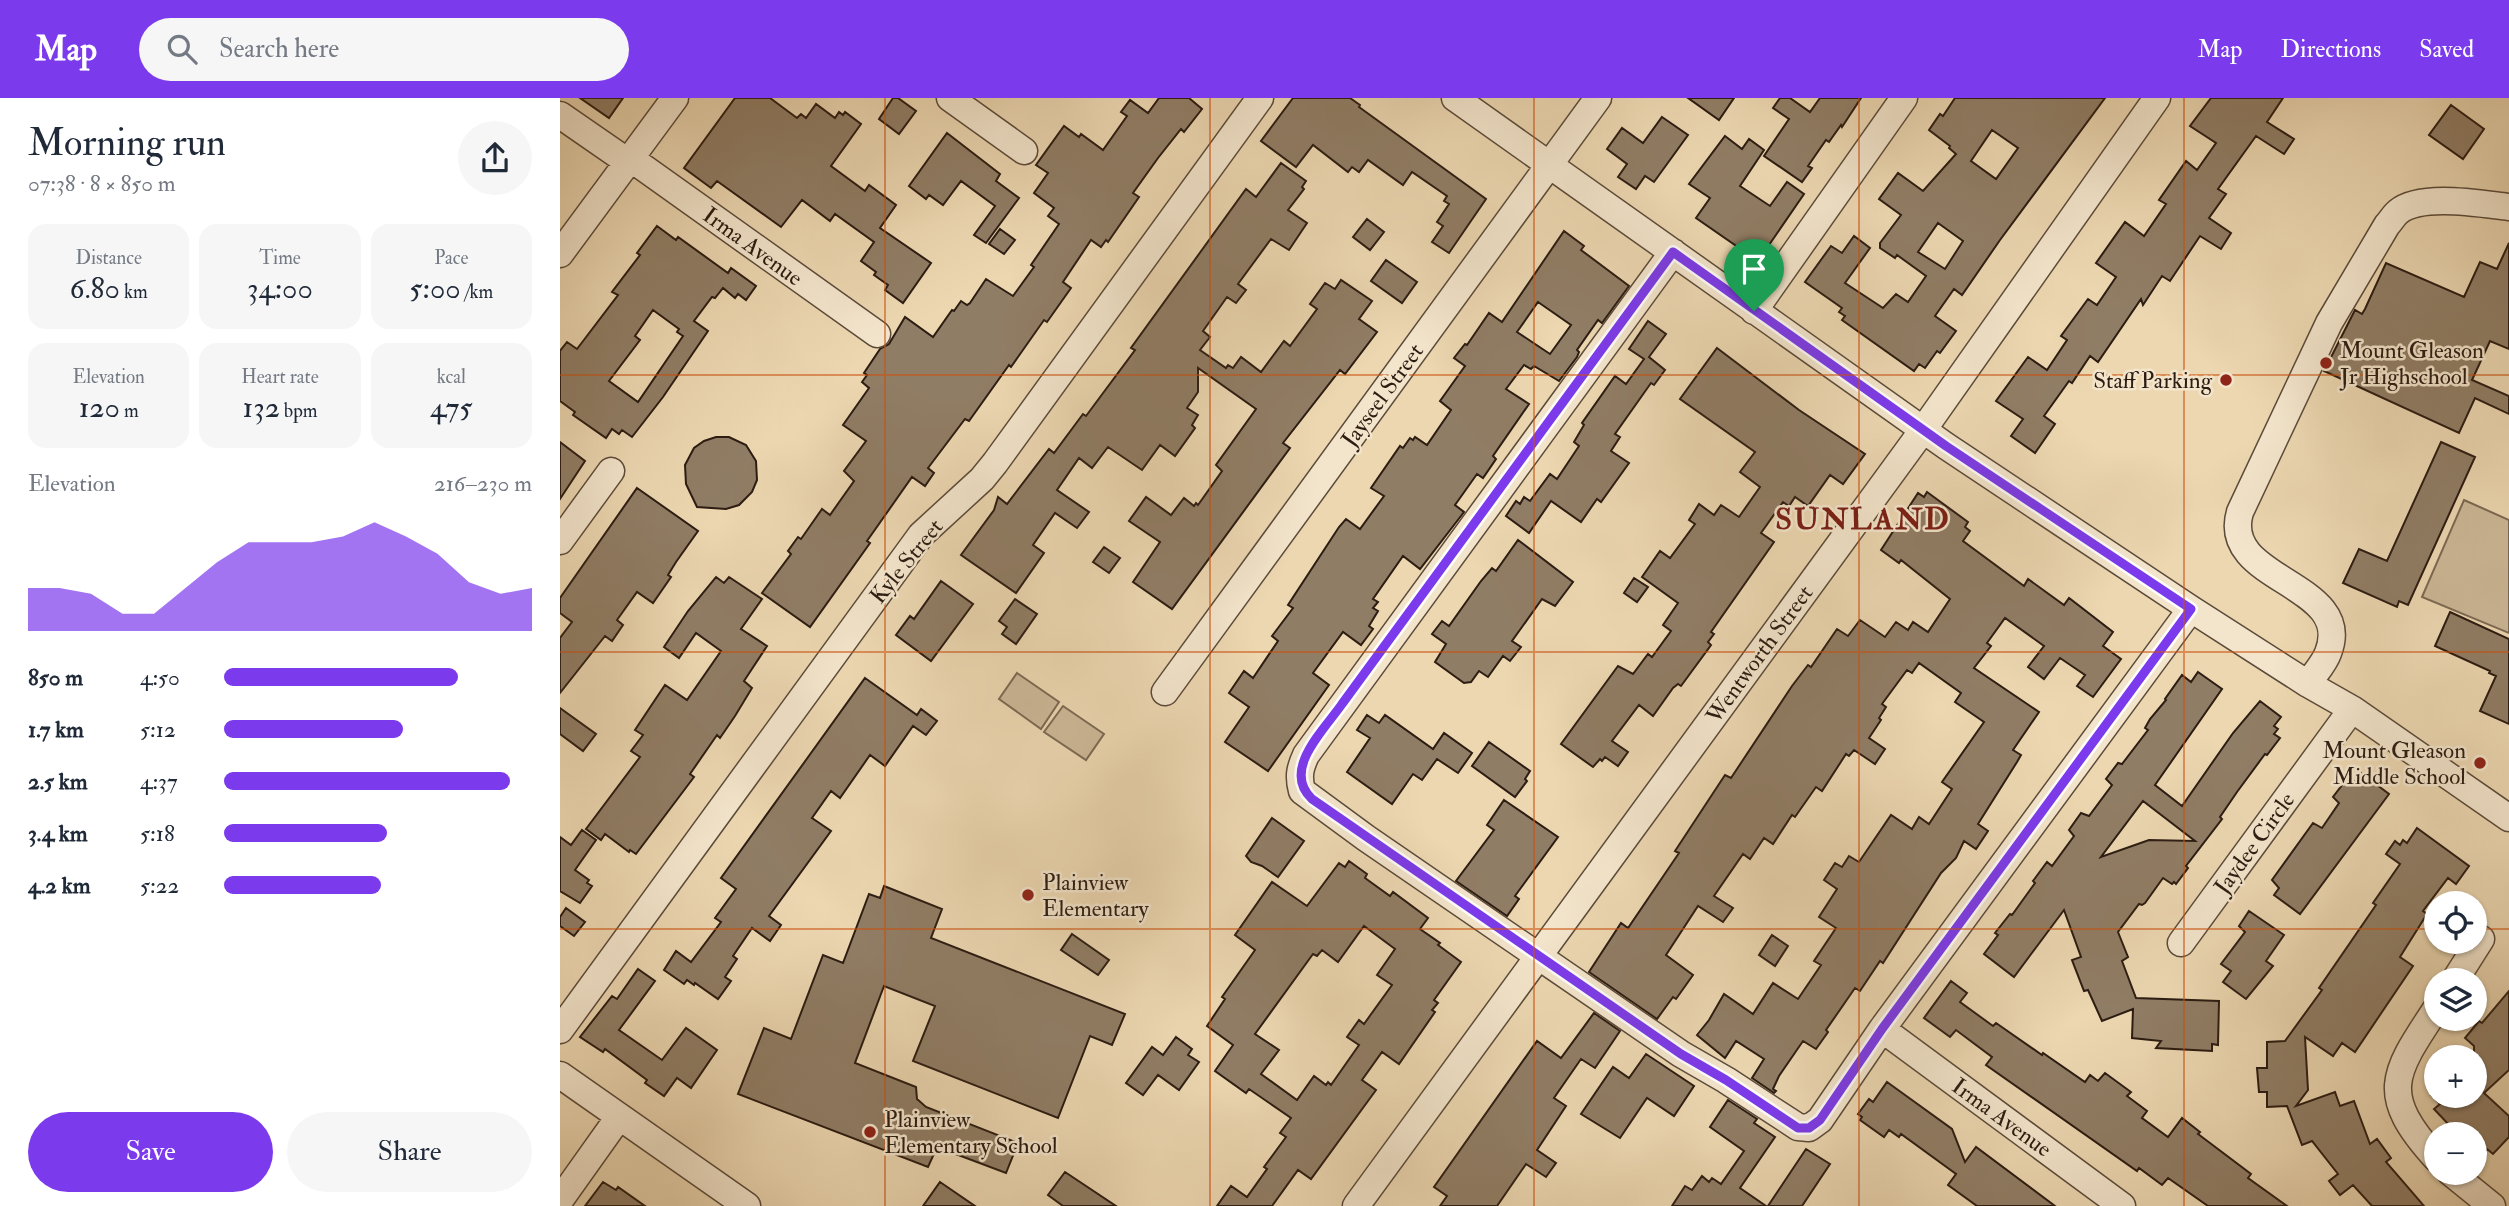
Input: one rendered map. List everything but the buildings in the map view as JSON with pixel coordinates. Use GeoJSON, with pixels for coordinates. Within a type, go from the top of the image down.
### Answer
{"type":"FeatureCollection","features":[{"type":"Feature","properties":{"kind":"street"},"geometry":{"type":"LineString","coordinates":[[560,254],[675,98]]}},
{"type":"Feature","properties":{"kind":"street"},"geometry":{"type":"LineString","coordinates":[[950,98],[1024,151]]}},
{"type":"Feature","properties":{"kind":"street","name":"Kyle Street"},"geometry":{"type":"LineString","coordinates":[[560,1030],[921,535],[982,479],[995,463],[1259,98]]}},
{"type":"Feature","properties":{"kind":"street"},"geometry":{"type":"LineString","coordinates":[[1455,98],[1923,430],[2191,609],[2352,709],[2509,818]]}},
{"type":"Feature","properties":{"kind":"street","name":"Jayseel Street"},"geometry":{"type":"LineString","coordinates":[[1165,692],[1598,98]]}},
{"type":"Feature","properties":{"kind":"street"},"geometry":{"type":"LineString","coordinates":[[1754,311],[1904,98]]}},
{"type":"Feature","properties":{"kind":"street","name":"Wentworth Street"},"geometry":{"type":"LineString","coordinates":[[1356,1206],[1923,430],[2157,98]]}},
{"type":"Feature","properties":{"kind":"street","name":"Irma Avenue"},"geometry":{"type":"LineString","coordinates":[[560,115],[629,160],[877,334]]}},
{"type":"Feature","properties":{"kind":"street"},"geometry":{"type":"LineString","coordinates":[[2308,684],[2328,652],[2332,633],[2329,619],[2319,606],[2247,552],[2237,531],[2240,512],[2329,323],[2399,211],[2411,205],[2453,202],[2509,207]]}},
{"type":"Feature","properties":{"kind":"street"},"geometry":{"type":"LineString","coordinates":[[1673,252],[1342,704],[1306,755],[1300,769],[1302,790],[1312,799],[1538,956],[1681,1054],[1798,1128],[1809,1128],[1820,1120],[1882,1029],[2191,609]]}},
{"type":"Feature","properties":{"kind":"street"},"geometry":{"type":"LineString","coordinates":[[560,541],[611,471]]}},
{"type":"Feature","properties":{"kind":"street","name":"Jaydee Circle"},"geometry":{"type":"LineString","coordinates":[[2181,943],[2352,709]]}},
{"type":"Feature","properties":{"kind":"street"},"geometry":{"type":"LineString","coordinates":[[2424,1028],[2401,1066],[2398,1081],[2402,1111],[2424,1144]]}},
{"type":"Feature","properties":{"kind":"street","name":"Irma Avenue"},"geometry":{"type":"LineString","coordinates":[[1882,1029],[2122,1206]]}},
{"type":"Feature","properties":{"kind":"street"},"geometry":{"type":"LineString","coordinates":[[560,1075],[747,1206]]}},
{"type":"Feature","properties":{"kind":"street"},"geometry":{"type":"LineString","coordinates":[[560,1199],[620,1117]]}},
{"type":"Feature","properties":{"kind":"street"},"geometry":{"type":"LineString","coordinates":[[2466,1185],[2492,1206]]}},
{"type":"Feature","properties":{"kind":"shaded area"},"geometry":{"type":"Polygon","coordinates":[[[2464,500],[2509,520],[2509,633],[2422,597],[2464,500]]]}},
{"type":"Feature","properties":{"kind":"shaded area"},"geometry":{"type":"Polygon","coordinates":[[[1017,673],[1059,702],[1041,729],[999,699],[1017,673]]]}},
{"type":"Feature","properties":{"kind":"shaded area"},"geometry":{"type":"Polygon","coordinates":[[[1063,706],[1104,734],[1086,760],[1044,732],[1063,706]]]}},
{"type":"Feature","properties":{"kind":"place","name":"Mount Gleason Jr Highschool"},"geometry":{"type":"Point","coordinates":[2326,363]}},
{"type":"Feature","properties":{"kind":"place","name":"Staff Parking"},"geometry":{"type":"Point","coordinates":[2226,380]}},
{"type":"Feature","properties":{"kind":"place","name":"Mount Gleason Middle School"},"geometry":{"type":"Point","coordinates":[2480,763]}},
{"type":"Feature","properties":{"kind":"place","name":"Plainview Elementary"},"geometry":{"type":"Point","coordinates":[1028,895]}},
{"type":"Feature","properties":{"kind":"place","name":"Plainview Elementary School"},"geometry":{"type":"Point","coordinates":[870,1132]}},
{"type":"Feature","properties":{"kind":"district","name":"SUNLAND"},"geometry":{"type":"Point","coordinates":[1863,519]}},
{"type":"Feature","properties":{"kind":"route"},"geometry":{"type":"LineString","coordinates":[[1673,252],[1754,311],[1946,446],[2191,609],[1882,1029],[1820,1120],[1809,1128],[1798,1128],[1681,1054],[1561,972],[1312,799],[1302,790],[1299,779],[1306,755],[1342,704],[1673,252]]}}]}
